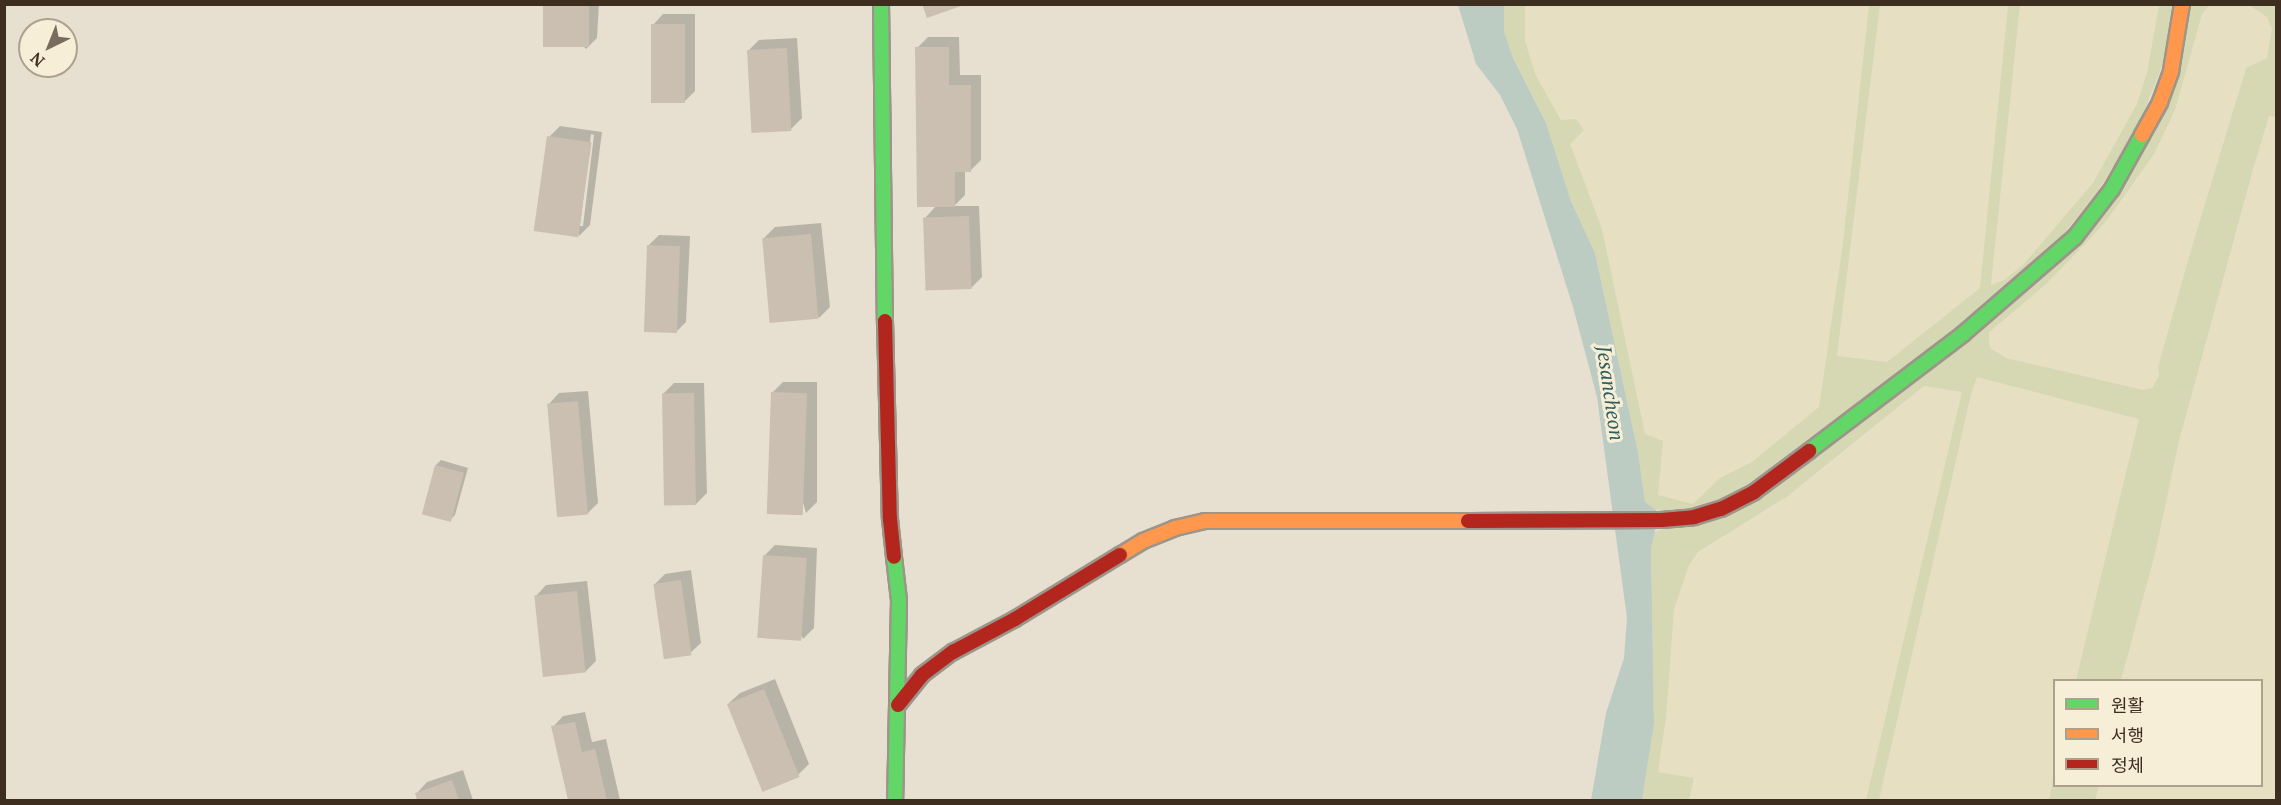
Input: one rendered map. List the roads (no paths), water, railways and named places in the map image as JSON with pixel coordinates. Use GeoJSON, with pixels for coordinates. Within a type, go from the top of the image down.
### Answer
{"type":"FeatureCollection","features":[{"type":"Feature","properties":{"kind":"street"},"geometry":{"type":"LineString","coordinates":[[881,4],[881,173],[890,519],[899,600],[895,801]]}},
{"type":"Feature","properties":{"kind":"street"},"geometry":{"type":"LineString","coordinates":[[898,705],[922,675],[953,652],[1015,619],[1143,541],[1175,528],[1205,521],[1257,523],[1662,520],[1703,515],[1746,496],[1826,440],[1963,334],[2075,237],[2112,189],[2160,102],[2171,71],[2182,4]]}},
{"type":"Feature","properties":{"kind":"water","name":"Jesancheon"},"geometry":{"type":"Polygon","coordinates":[[[1458,5],[1504,5],[1504,31],[1513,58],[1546,123],[1571,201],[1595,253],[1638,452],[1645,502],[1656,510],[1655,532],[1651,548],[1654,724],[1642,800],[1591,800],[1606,713],[1624,658],[1627,618],[1597,397],[1573,307],[1517,129],[1500,95],[1476,64],[1458,5]]]}}]}
